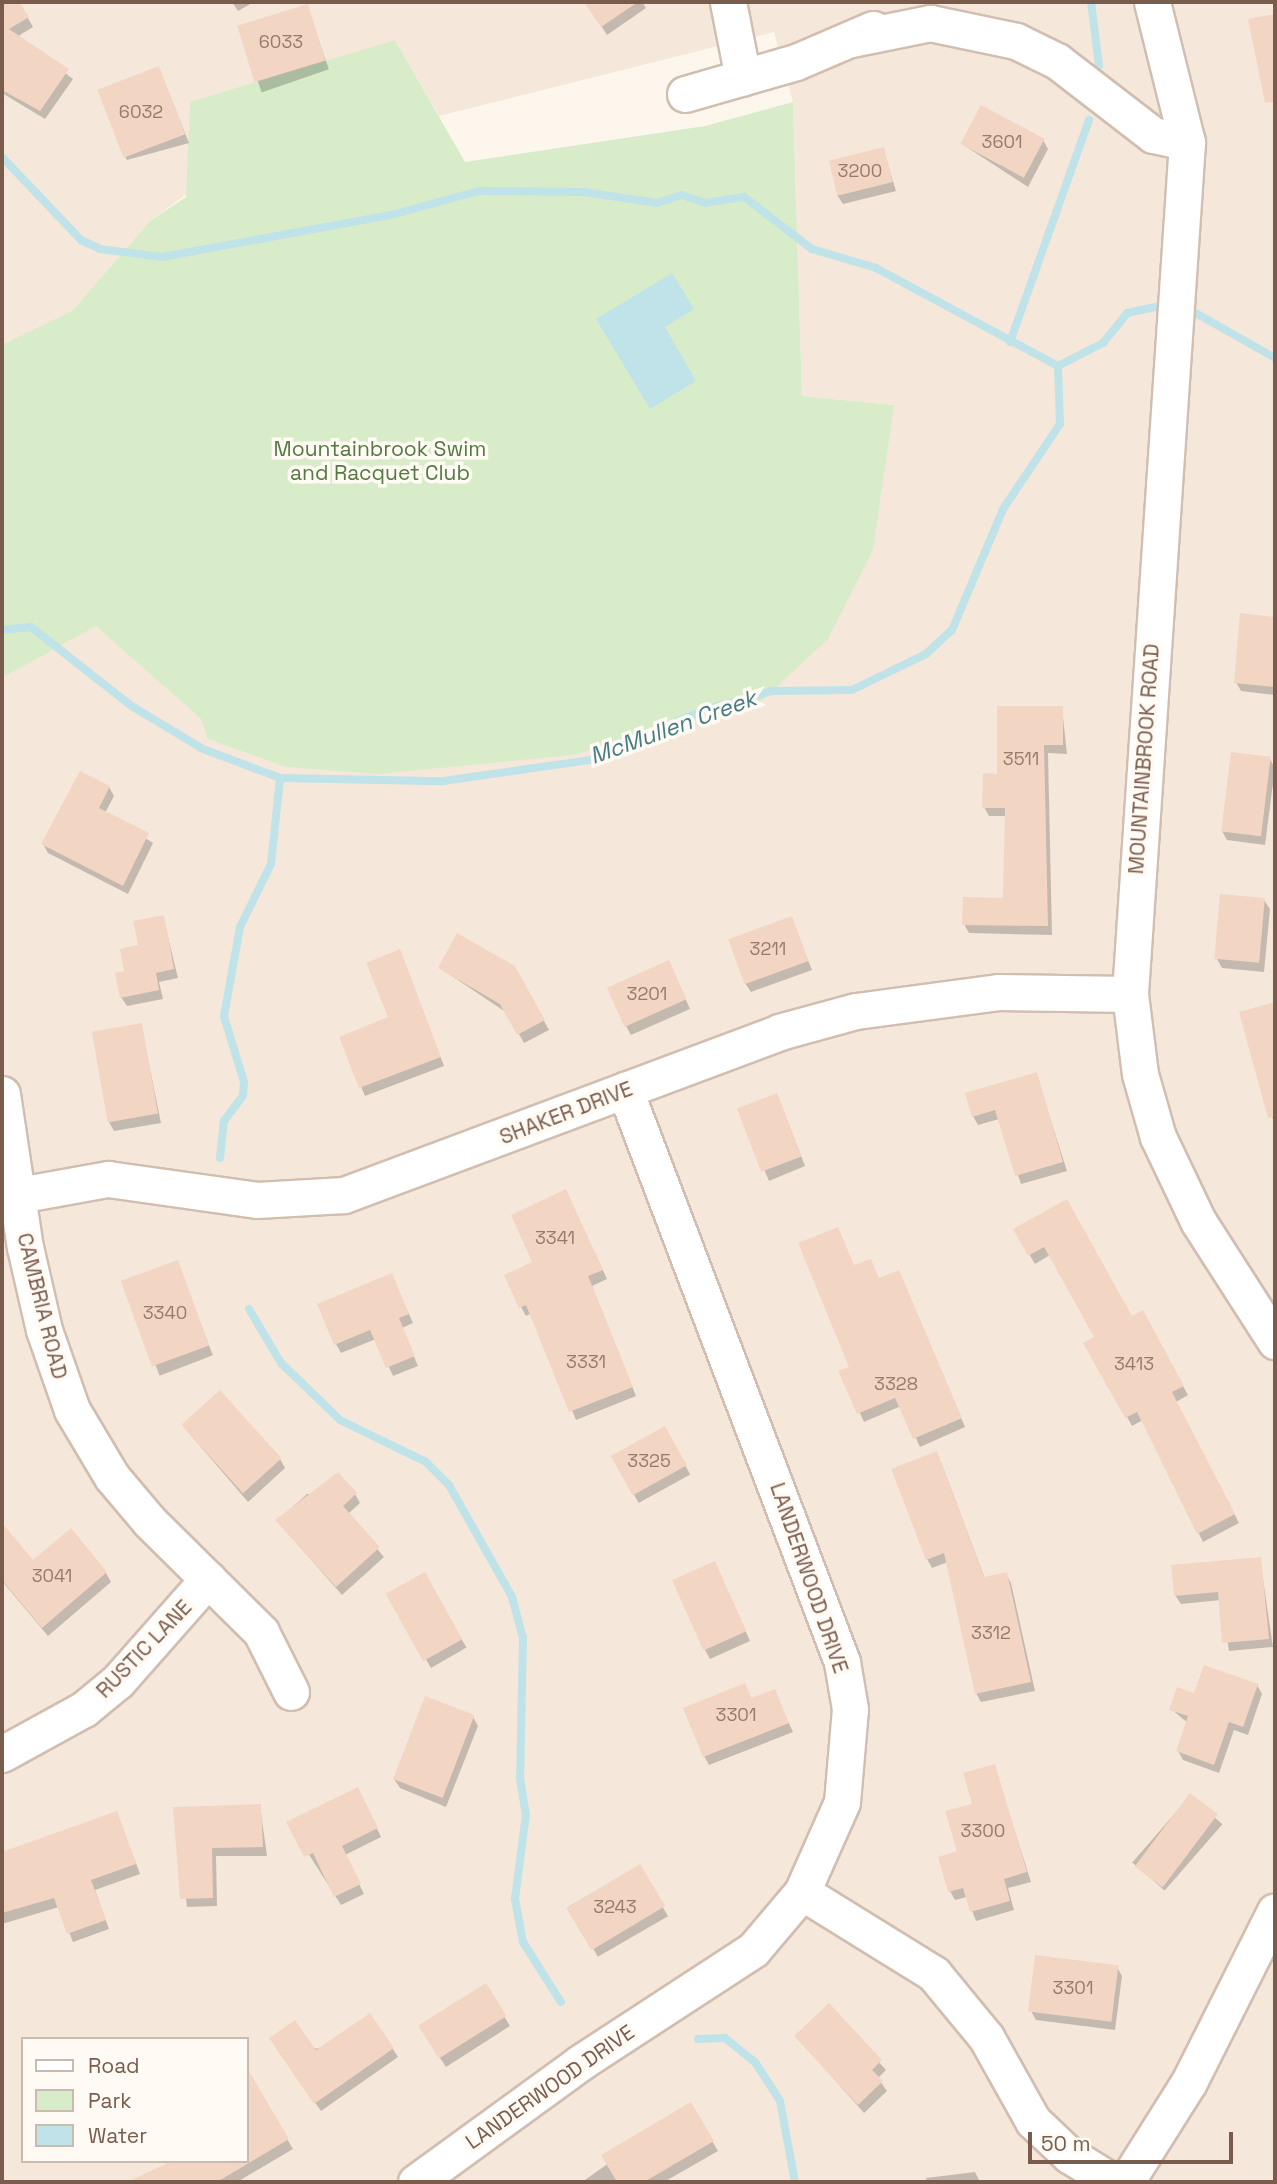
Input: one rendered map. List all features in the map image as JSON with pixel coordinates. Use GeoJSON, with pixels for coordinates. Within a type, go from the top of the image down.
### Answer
{"type":"FeatureCollection","features":[{"type":"Feature","properties":{"kind":"street"},"geometry":{"type":"LineString","coordinates":[[728,2],[743,78]]}},
{"type":"Feature","properties":{"kind":"street"},"geometry":{"type":"LineString","coordinates":[[685,94],[743,78],[851,39],[924,2]]}},
{"type":"Feature","properties":{"kind":"street","name":"MOUNTAINBROOK ROAD"},"geometry":{"type":"LineString","coordinates":[[1152,2],[1186,142],[1130,994],[1140,1074],[1158,1137],[1198,1221],[1275,1341]]}},
{"type":"Feature","properties":{"kind":"street"},"geometry":{"type":"LineString","coordinates":[[851,39],[930,23],[1016,41],[1057,61],[1153,135],[1186,142]]}},
{"type":"Feature","properties":{"kind":"street","name":"SHAKER DRIVE"},"geometry":{"type":"LineString","coordinates":[[9,1196],[83,1181],[134,1179],[257,1200],[322,1199],[365,1189],[779,1032],[882,1006],[998,992],[1130,994]]}},
{"type":"Feature","properties":{"kind":"street","name":"LANDERWOOD DRIVE"},"geometry":{"type":"LineString","coordinates":[[416,2182],[570,2069],[734,1965],[802,1892],[842,1802],[850,1709],[842,1662],[625,1090]]}},
{"type":"Feature","properties":{"kind":"street","name":"CAMBRIA ROAD"},"geometry":{"type":"LineString","coordinates":[[2,1094],[9,1196],[44,1330],[72,1410],[112,1477],[271,1646],[291,1692]]}},
{"type":"Feature","properties":{"kind":"street","name":"RUSTIC LANE"},"geometry":{"type":"LineString","coordinates":[[2,1754],[49,1730],[118,1681],[208,1579]]}},
{"type":"Feature","properties":{"kind":"street"},"geometry":{"type":"LineString","coordinates":[[802,1892],[934,1974],[986,2037],[1033,2121],[1069,2155],[1113,2182]]}},
{"type":"Feature","properties":{"kind":"street"},"geometry":{"type":"LineString","coordinates":[[1126,2182],[1189,2082],[1275,1911]]}},
{"type":"Feature","properties":{"kind":"shaded area"},"geometry":{"type":"Polygon","coordinates":[[[2,2],[1275,2],[1275,2182],[2,2182],[2,678],[96,625],[201,719],[894,405],[802,396],[793,102],[774,32],[439,116],[395,40],[150,221],[73,310],[2,345],[2,2]]]}},
{"type":"Feature","properties":{"kind":"green space","name":"Mountainbrook Swim and Racquet Club"},"geometry":{"type":"Polygon","coordinates":[[[395,40],[465,162],[705,126],[793,102],[802,396],[894,405],[873,550],[828,639],[759,703],[573,755],[379,774],[286,767],[208,739],[201,719],[96,626],[2,678],[2,345],[73,310],[150,221],[186,197],[190,102],[395,40]]]}},
{"type":"Feature","properties":{"kind":"water"},"geometry":{"type":"Polygon","coordinates":[[[672,273],[694,309],[665,327],[696,381],[650,409],[596,319],[672,273]]]}},
{"type":"Feature","properties":{"kind":"building"},"geometry":{"type":"Polygon","coordinates":[[[2,2],[19,2],[29,17],[9,29],[69,69],[40,111],[2,90],[2,2]]]}},
{"type":"Feature","properties":{"kind":"building"},"geometry":{"type":"Polygon","coordinates":[[[584,2],[638,2],[601,27],[584,2]]]}},
{"type":"Feature","properties":{"kind":"building"},"geometry":{"type":"Polygon","coordinates":[[[308,4],[325,60],[254,82],[237,26],[308,4]]]}},
{"type":"Feature","properties":{"kind":"building"},"geometry":{"type":"Polygon","coordinates":[[[1275,14],[1275,102],[1265,103],[1248,19],[1275,14]]]}},
{"type":"Feature","properties":{"kind":"building"},"geometry":{"type":"Polygon","coordinates":[[[159,66],[185,134],[124,158],[97,90],[159,66]]]}},
{"type":"Feature","properties":{"kind":"building"},"geometry":{"type":"Polygon","coordinates":[[[981,105],[1045,139],[1024,178],[960,144],[981,105]]]}},
{"type":"Feature","properties":{"kind":"building"},"geometry":{"type":"Polygon","coordinates":[[[884,147],[893,182],[837,196],[829,161],[884,147]]]}},
{"type":"Feature","properties":{"kind":"building"},"geometry":{"type":"Polygon","coordinates":[[[1240,613],[1275,617],[1275,687],[1234,683],[1240,613]]]}},
{"type":"Feature","properties":{"kind":"building"},"geometry":{"type":"Polygon","coordinates":[[[997,706],[1063,706],[1063,745],[1044,745],[1048,926],[962,925],[963,897],[1003,898],[1005,808],[982,808],[983,773],[997,774],[997,706]]]}},
{"type":"Feature","properties":{"kind":"building"},"geometry":{"type":"Polygon","coordinates":[[[1231,752],[1271,757],[1261,836],[1221,831],[1231,752]]]}},
{"type":"Feature","properties":{"kind":"building"},"geometry":{"type":"Polygon","coordinates":[[[80,771],[110,786],[99,808],[149,833],[123,886],[41,844],[80,771]]]}},
{"type":"Feature","properties":{"kind":"building"},"geometry":{"type":"Polygon","coordinates":[[[1220,894],[1265,898],[1259,963],[1214,959],[1220,894]]]}},
{"type":"Feature","properties":{"kind":"building"},"geometry":{"type":"Polygon","coordinates":[[[164,915],[174,969],[156,973],[159,990],[120,998],[115,973],[124,971],[120,949],[138,945],[133,921],[164,915]]]}},
{"type":"Feature","properties":{"kind":"building"},"geometry":{"type":"Polygon","coordinates":[[[792,916],[808,961],[745,984],[728,939],[792,916]]]}},
{"type":"Feature","properties":{"kind":"building"},"geometry":{"type":"Polygon","coordinates":[[[457,933],[515,966],[545,1020],[517,1035],[500,1004],[438,968],[457,933]]]}},
{"type":"Feature","properties":{"kind":"building"},"geometry":{"type":"Polygon","coordinates":[[[400,949],[441,1057],[359,1088],[339,1037],[388,1017],[366,963],[400,949]]]}},
{"type":"Feature","properties":{"kind":"building"},"geometry":{"type":"Polygon","coordinates":[[[669,960],[686,999],[624,1027],[607,988],[669,960]]]}},
{"type":"Feature","properties":{"kind":"building"},"geometry":{"type":"Polygon","coordinates":[[[1275,1002],[1275,1117],[1268,1118],[1239,1012],[1275,1002]]]}},
{"type":"Feature","properties":{"kind":"building"},"geometry":{"type":"Polygon","coordinates":[[[142,1023],[158,1114],[108,1122],[92,1032],[142,1023]]]}},
{"type":"Feature","properties":{"kind":"building"},"geometry":{"type":"Polygon","coordinates":[[[1037,1072],[1063,1162],[1015,1176],[995,1110],[972,1117],[965,1093],[1037,1072]]]}},
{"type":"Feature","properties":{"kind":"building"},"geometry":{"type":"Polygon","coordinates":[[[777,1093],[801,1156],[761,1172],[737,1108],[777,1093]]]}},
{"type":"Feature","properties":{"kind":"building"},"geometry":{"type":"Polygon","coordinates":[[[566,1189],[603,1270],[588,1276],[633,1387],[569,1412],[526,1305],[519,1308],[504,1275],[532,1262],[511,1215],[566,1189]]]}},
{"type":"Feature","properties":{"kind":"building"},"geometry":{"type":"Polygon","coordinates":[[[1067,1199],[1132,1316],[1143,1310],[1184,1386],[1172,1392],[1235,1514],[1197,1534],[1137,1412],[1125,1418],[1083,1343],[1094,1337],[1044,1247],[1028,1256],[1013,1229],[1067,1199]]]}},
{"type":"Feature","properties":{"kind":"building"},"geometry":{"type":"Polygon","coordinates":[[[838,1227],[854,1265],[871,1259],[879,1278],[899,1270],[962,1418],[913,1439],[895,1398],[857,1414],[838,1371],[849,1367],[798,1243],[838,1227]]]}},
{"type":"Feature","properties":{"kind":"building"},"geometry":{"type":"Polygon","coordinates":[[[178,1260],[209,1346],[152,1366],[121,1281],[178,1260]]]}},
{"type":"Feature","properties":{"kind":"building"},"geometry":{"type":"Polygon","coordinates":[[[392,1273],[409,1314],[399,1318],[415,1356],[386,1368],[370,1330],[334,1345],[317,1304],[392,1273]]]}},
{"type":"Feature","properties":{"kind":"building"},"geometry":{"type":"Polygon","coordinates":[[[220,1390],[282,1458],[243,1493],[181,1425],[220,1390]]]}},
{"type":"Feature","properties":{"kind":"building"},"geometry":{"type":"Polygon","coordinates":[[[665,1426],[687,1465],[633,1495],[611,1456],[665,1426]]]}},
{"type":"Feature","properties":{"kind":"building"},"geometry":{"type":"Polygon","coordinates":[[[937,1451],[984,1577],[1007,1572],[1031,1682],[975,1694],[944,1553],[926,1560],[891,1469],[937,1451]]]}},
{"type":"Feature","properties":{"kind":"building"},"geometry":{"type":"Polygon","coordinates":[[[338,1472],[357,1493],[343,1506],[380,1547],[336,1587],[275,1520],[338,1472]]]}},
{"type":"Feature","properties":{"kind":"building"},"geometry":{"type":"Polygon","coordinates":[[[2,1523],[33,1560],[71,1528],[107,1572],[42,1628],[2,1580],[2,1523]]]}},
{"type":"Feature","properties":{"kind":"building"},"geometry":{"type":"Polygon","coordinates":[[[1261,1557],[1269,1639],[1222,1643],[1218,1592],[1174,1596],[1171,1565],[1261,1557]]]}},
{"type":"Feature","properties":{"kind":"building"},"geometry":{"type":"Polygon","coordinates":[[[715,1561],[746,1631],[703,1650],[672,1580],[715,1561]]]}},
{"type":"Feature","properties":{"kind":"building"},"geometry":{"type":"Polygon","coordinates":[[[425,1572],[462,1639],[423,1661],[386,1594],[425,1572]]]}},
{"type":"Feature","properties":{"kind":"building"},"geometry":{"type":"Polygon","coordinates":[[[1204,1665],[1258,1684],[1243,1727],[1229,1722],[1214,1765],[1176,1751],[1188,1716],[1169,1710],[1177,1687],[1194,1693],[1204,1665]]]}},
{"type":"Feature","properties":{"kind":"building"},"geometry":{"type":"Polygon","coordinates":[[[745,1683],[751,1698],[775,1689],[789,1723],[703,1757],[683,1708],[745,1683]]]}},
{"type":"Feature","properties":{"kind":"building"},"geometry":{"type":"Polygon","coordinates":[[[425,1696],[474,1715],[443,1798],[393,1779],[425,1696]]]}},
{"type":"Feature","properties":{"kind":"building"},"geometry":{"type":"Polygon","coordinates":[[[995,1764],[1027,1872],[1004,1879],[1010,1901],[970,1912],[963,1888],[948,1892],[938,1857],[957,1851],[945,1811],[972,1804],[963,1773],[995,1764]]]}},
{"type":"Feature","properties":{"kind":"building"},"geometry":{"type":"Polygon","coordinates":[[[358,1787],[378,1828],[342,1846],[361,1884],[334,1897],[313,1853],[304,1857],[286,1822],[358,1787]]]}},
{"type":"Feature","properties":{"kind":"building"},"geometry":{"type":"Polygon","coordinates":[[[1190,1793],[1218,1814],[1163,1888],[1135,1866],[1190,1793]]]}},
{"type":"Feature","properties":{"kind":"building"},"geometry":{"type":"Polygon","coordinates":[[[261,1804],[263,1847],[212,1848],[213,1898],[180,1899],[173,1807],[261,1804]]]}},
{"type":"Feature","properties":{"kind":"building"},"geometry":{"type":"Polygon","coordinates":[[[117,1811],[136,1864],[91,1880],[106,1920],[67,1934],[54,1898],[2,1913],[2,1852],[117,1811]]]}},
{"type":"Feature","properties":{"kind":"building"},"geometry":{"type":"Polygon","coordinates":[[[640,1864],[665,1906],[592,1950],[566,1908],[640,1864]]]}},
{"type":"Feature","properties":{"kind":"building"},"geometry":{"type":"Polygon","coordinates":[[[1035,1955],[1118,1965],[1111,2022],[1028,2012],[1035,1955]]]}},
{"type":"Feature","properties":{"kind":"building"},"geometry":{"type":"Polygon","coordinates":[[[486,1983],[507,2016],[439,2058],[418,2025],[486,1983]]]}},
{"type":"Feature","properties":{"kind":"building"},"geometry":{"type":"Polygon","coordinates":[[[829,2003],[882,2060],[872,2070],[883,2081],[858,2105],[794,2036],[829,2003]]]}},
{"type":"Feature","properties":{"kind":"building"},"geometry":{"type":"Polygon","coordinates":[[[370,2013],[394,2048],[314,2104],[269,2038],[295,2020],[316,2050],[370,2013]]]}},
{"type":"Feature","properties":{"kind":"building"},"geometry":{"type":"Polygon","coordinates":[[[248,2070],[289,2139],[217,2182],[127,2182],[169,2163],[248,2163],[248,2070]]]}},
{"type":"Feature","properties":{"kind":"building"},"geometry":{"type":"Polygon","coordinates":[[[691,2102],[714,2141],[644,2182],[617,2182],[601,2155],[691,2102]]]}},
{"type":"Feature","properties":{"kind":"waterway"},"geometry":{"type":"LineString","coordinates":[[1091,2],[1099,65]]}},
{"type":"Feature","properties":{"kind":"waterway"},"geometry":{"type":"LineString","coordinates":[[1010,342],[1089,120]]}},
{"type":"Feature","properties":{"kind":"waterway"},"geometry":{"type":"LineString","coordinates":[[2,157],[81,240],[100,249],[162,257],[391,215],[479,191],[584,192],[657,203],[682,195],[705,203],[744,197],[812,249],[876,268],[1058,366]]}},
{"type":"Feature","properties":{"kind":"waterway","name":"McMullen Creek"},"geometry":{"type":"LineString","coordinates":[[1058,366],[1103,343],[1127,313],[1169,304]]}},
{"type":"Feature","properties":{"kind":"waterway","name":"McMullen Creek"},"geometry":{"type":"LineString","coordinates":[[1185,307],[1275,358]]}},
{"type":"Feature","properties":{"kind":"waterway","name":"McMullen Creek"},"geometry":{"type":"LineString","coordinates":[[2,630],[31,627],[130,705],[203,749],[280,778],[443,781],[590,760],[704,710],[772,691],[852,690],[926,654],[952,630],[1003,509],[1060,424],[1058,366]]}},
{"type":"Feature","properties":{"kind":"waterway"},"geometry":{"type":"LineString","coordinates":[[220,1158],[224,1121],[243,1096],[244,1082],[224,1016],[240,927],[271,864],[280,778]]}},
{"type":"Feature","properties":{"kind":"waterway"},"geometry":{"type":"LineString","coordinates":[[249,1309],[281,1363],[340,1420],[426,1462],[449,1485],[512,1597],[523,1638],[520,1778],[526,1814],[515,1899],[523,1942],[561,2002]]}},
{"type":"Feature","properties":{"kind":"waterway"},"geometry":{"type":"LineString","coordinates":[[698,2039],[725,2038],[755,2062],[780,2101],[795,2182]]}}]}
